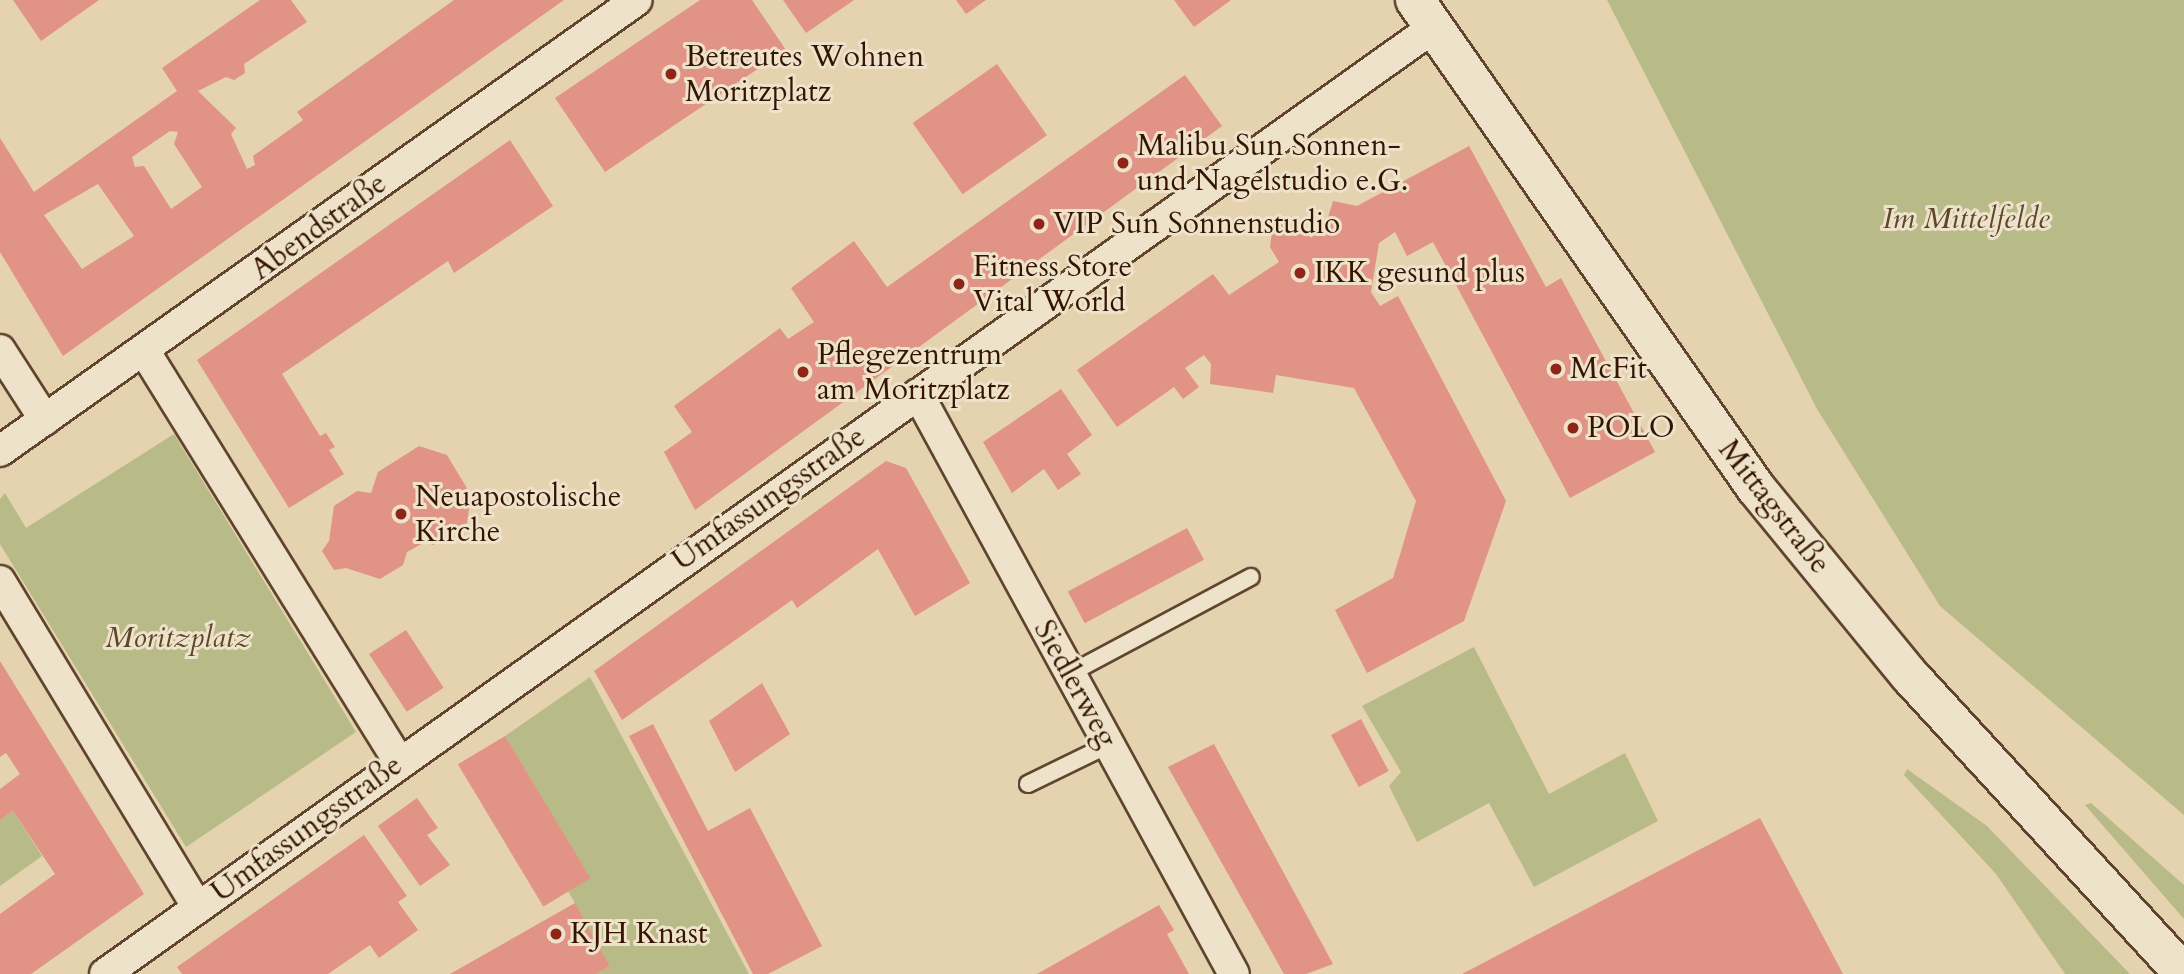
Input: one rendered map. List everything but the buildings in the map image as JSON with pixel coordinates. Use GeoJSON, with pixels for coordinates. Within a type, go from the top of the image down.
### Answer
{"type":"FeatureCollection","features":[{"type":"Feature","properties":{"kind":"street","name":"Abendstraße"},"geometry":{"type":"LineString","coordinates":[[0,451],[145,352],[637,0]]}},
{"type":"Feature","properties":{"kind":"street","name":"Umfassungsstraße"},"geometry":{"type":"LineString","coordinates":[[105,974],[918,394],[1425,13]]}},
{"type":"Feature","properties":{"kind":"street","name":"Mittagstraße"},"geometry":{"type":"LineString","coordinates":[[1425,13],[1753,485],[1910,676],[2184,974]]}},
{"type":"Feature","properties":{"kind":"street"},"geometry":{"type":"LineString","coordinates":[[0,350],[45,420]]}},
{"type":"Feature","properties":{"kind":"street"},"geometry":{"type":"LineString","coordinates":[[145,352],[399,762]]}},
{"type":"Feature","properties":{"kind":"street","name":"Siedlerweg"},"geometry":{"type":"LineString","coordinates":[[918,394],[1234,974]]}},
{"type":"Feature","properties":{"kind":"street"},"geometry":{"type":"LineString","coordinates":[[0,581],[198,908]]}},
{"type":"Feature","properties":{"kind":"lane"},"geometry":{"type":"LineString","coordinates":[[1069,674],[1251,577]]}},
{"type":"Feature","properties":{"kind":"lane"},"geometry":{"type":"LineString","coordinates":[[1028,784],[1108,745]]}},
{"type":"Feature","properties":{"kind":"green space","name":"Im Mittelfelde"},"geometry":{"type":"Polygon","coordinates":[[[1607,0],[2184,0],[2184,815],[1940,606],[1817,409],[1607,0]]]}},
{"type":"Feature","properties":{"kind":"green space","name":"Moritzplatz"},"geometry":{"type":"Polygon","coordinates":[[[174,434],[356,732],[186,847],[0,544],[0,499],[5,493],[26,528],[174,434]]]}},
{"type":"Feature","properties":{"kind":"green space"},"geometry":{"type":"Polygon","coordinates":[[[1474,647],[1549,794],[1625,753],[1658,821],[1534,887],[1489,803],[1417,842],[1389,786],[1401,772],[1362,706],[1474,647]]]}},
{"type":"Feature","properties":{"kind":"green space"},"geometry":{"type":"Polygon","coordinates":[[[590,677],[749,974],[596,974],[610,966],[568,891],[589,878],[505,736],[590,677]]]}},
{"type":"Feature","properties":{"kind":"green space"},"geometry":{"type":"Polygon","coordinates":[[[1907,769],[1987,826],[2130,974],[2065,974],[1996,874],[1904,775],[1907,769]]]}},
{"type":"Feature","properties":{"kind":"green space"},"geometry":{"type":"Polygon","coordinates":[[[2091,803],[2184,885],[2184,919],[2085,805],[2091,803]]]}},
{"type":"Feature","properties":{"kind":"green space"},"geometry":{"type":"Polygon","coordinates":[[[13,811],[42,856],[0,886],[0,820],[13,811]]]}},
{"type":"Feature","properties":{"kind":"place","name":"Betreutes Wohnen Moritzplatz"},"geometry":{"type":"Point","coordinates":[671,74]}},
{"type":"Feature","properties":{"kind":"place","name":"Malibu Sun Sonnen- und Nagelstudio e.G."},"geometry":{"type":"Point","coordinates":[1123,163]}},
{"type":"Feature","properties":{"kind":"place","name":"VIP Sun Sonnenstudio"},"geometry":{"type":"Point","coordinates":[1039,224]}},
{"type":"Feature","properties":{"kind":"place","name":"IKK gesund plus"},"geometry":{"type":"Point","coordinates":[1300,273]}},
{"type":"Feature","properties":{"kind":"place","name":"Fitness Store Vital World"},"geometry":{"type":"Point","coordinates":[959,284]}},
{"type":"Feature","properties":{"kind":"place","name":"McFit"},"geometry":{"type":"Point","coordinates":[1556,369]}},
{"type":"Feature","properties":{"kind":"place","name":"Pflegezentrum am Moritzplatz"},"geometry":{"type":"Point","coordinates":[803,372]}},
{"type":"Feature","properties":{"kind":"place","name":"POLO"},"geometry":{"type":"Point","coordinates":[1573,428]}},
{"type":"Feature","properties":{"kind":"place","name":"Neuapostolische Kirche"},"geometry":{"type":"Point","coordinates":[401,514]}},
{"type":"Feature","properties":{"kind":"place","name":"KJH Knast"},"geometry":{"type":"Point","coordinates":[556,934]}}]}
